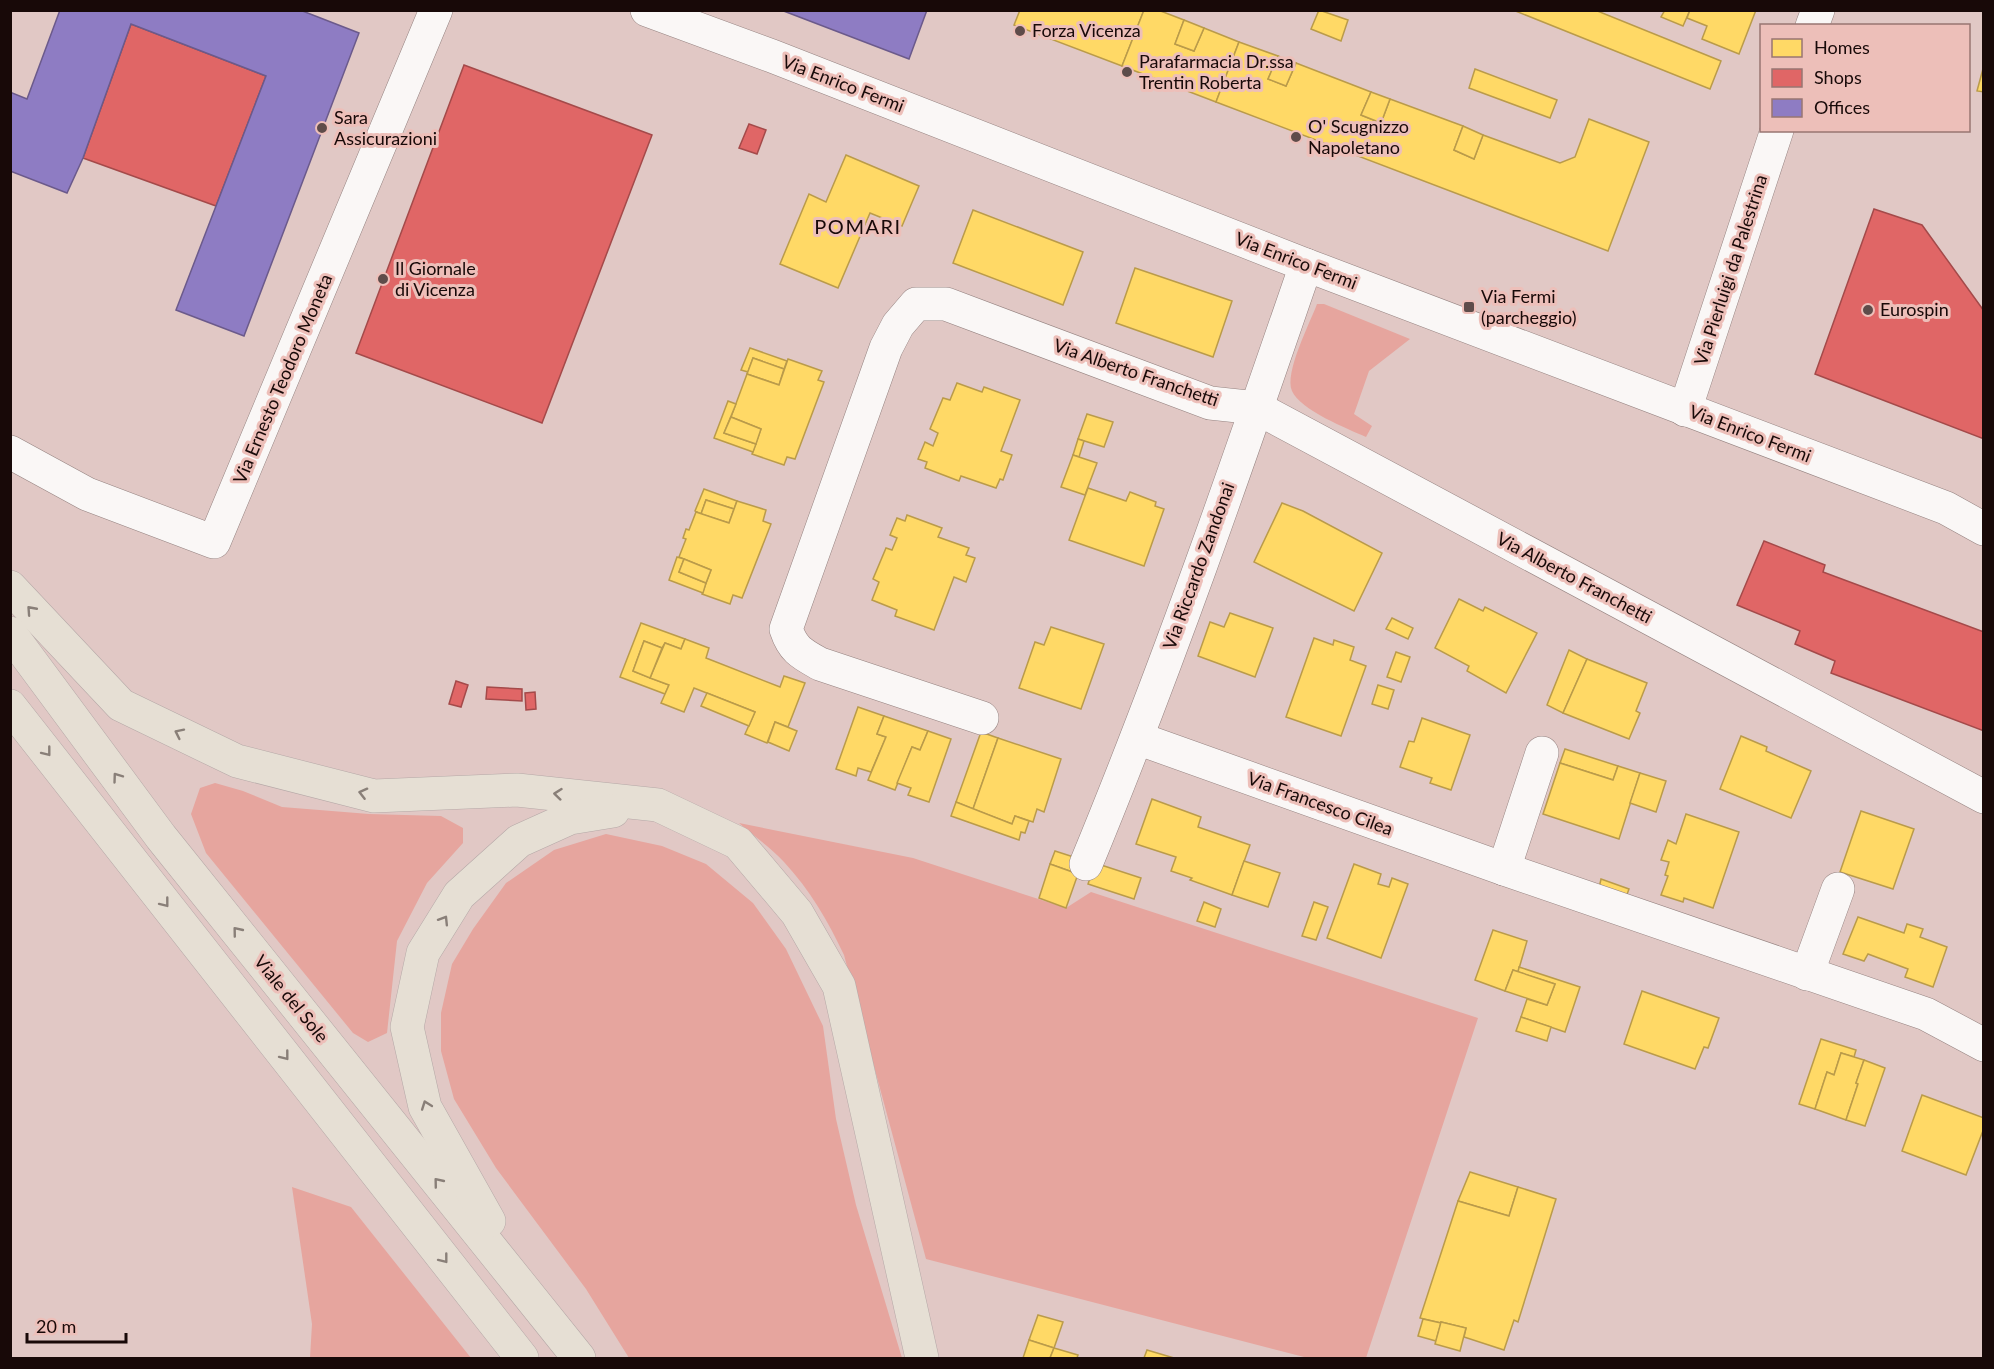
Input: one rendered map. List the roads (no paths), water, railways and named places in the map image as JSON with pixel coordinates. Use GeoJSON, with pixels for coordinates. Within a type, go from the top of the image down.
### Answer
{"type":"FeatureCollection","features":[{"type":"Feature","properties":{"kind":"highway"},"geometry":{"type":"LineString","coordinates":[[10,587],[121,705],[237,760],[374,796],[517,790],[658,805],[738,843],[797,913],[839,986],[922,1359]]}},
{"type":"Feature","properties":{"kind":"highway","name":"Viale del Sole"},"geometry":{"type":"LineString","coordinates":[[10,633],[161,837],[579,1359]]}},
{"type":"Feature","properties":{"kind":"highway"},"geometry":{"type":"LineString","coordinates":[[10,706],[522,1359]]}},
{"type":"Feature","properties":{"kind":"highway"},"geometry":{"type":"LineString","coordinates":[[535,1303],[425,1107],[407,1027],[423,953],[459,895],[519,841],[570,818],[658,805]]}},
{"type":"Feature","properties":{"kind":"street","name":"Via Ernesto Teodoro Moneta"},"geometry":{"type":"LineString","coordinates":[[10,452],[87,494],[214,542],[436,10]]}},
{"type":"Feature","properties":{"kind":"street","name":"Via Enrico Fermi"},"geometry":{"type":"LineString","coordinates":[[647,10],[772,56],[1306,265],[1946,508],[1983,529]]}},
{"type":"Feature","properties":{"kind":"street","name":"Via Pierluigi da Palestrina"},"geometry":{"type":"LineString","coordinates":[[1685,410],[1776,132]]}},
{"type":"Feature","properties":{"kind":"street","name":"Via Riccardo Zandonai"},"geometry":{"type":"LineString","coordinates":[[1086,864],[1137,738],[1257,408],[1306,265]]}},
{"type":"Feature","properties":{"kind":"street","name":"Via Alberto Franchetti"},"geometry":{"type":"LineString","coordinates":[[982,718],[820,664],[802,655],[791,643],[786,629],[886,348],[898,325],[916,304],[945,304],[1210,404],[1257,408],[1983,797]]}},
{"type":"Feature","properties":{"kind":"street","name":"Via Enrico Fermi"},"geometry":{"type":"LineString","coordinates":[[1946,508],[1983,512]]}},
{"type":"Feature","properties":{"kind":"street","name":"Via Francesco Cilea"},"geometry":{"type":"LineString","coordinates":[[1137,738],[1504,869],[1926,1014],[1983,1045]]}},
{"type":"Feature","properties":{"kind":"street"},"geometry":{"type":"LineString","coordinates":[[1504,869],[1542,753]]}},
{"type":"Feature","properties":{"kind":"street"},"geometry":{"type":"LineString","coordinates":[[1807,974],[1838,889]]}},
{"type":"Feature","properties":{"kind":"place","name":"Forza Vicenza"},"geometry":{"type":"Point","coordinates":[1020,31]}},
{"type":"Feature","properties":{"kind":"place","name":"Parafarmacia Dr.ssa Trentin Roberta"},"geometry":{"type":"Point","coordinates":[1127,72]}},
{"type":"Feature","properties":{"kind":"place","name":"Sara Assicurazioni"},"geometry":{"type":"Point","coordinates":[322,128]}},
{"type":"Feature","properties":{"kind":"place","name":"O' Scugnizzo Napoletano"},"geometry":{"type":"Point","coordinates":[1296,137]}},
{"type":"Feature","properties":{"kind":"place","name":"Il Giornale di Vicenza"},"geometry":{"type":"Point","coordinates":[383,279]}},
{"type":"Feature","properties":{"kind":"place","name":"Via Fermi (parcheggio)"},"geometry":{"type":"Point","coordinates":[1469,307]}},
{"type":"Feature","properties":{"kind":"place","name":"Eurospin"},"geometry":{"type":"Point","coordinates":[1868,310]}},
{"type":"Feature","properties":{"kind":"district","name":"POMARI"},"geometry":{"type":"Point","coordinates":[858,227]}}]}
